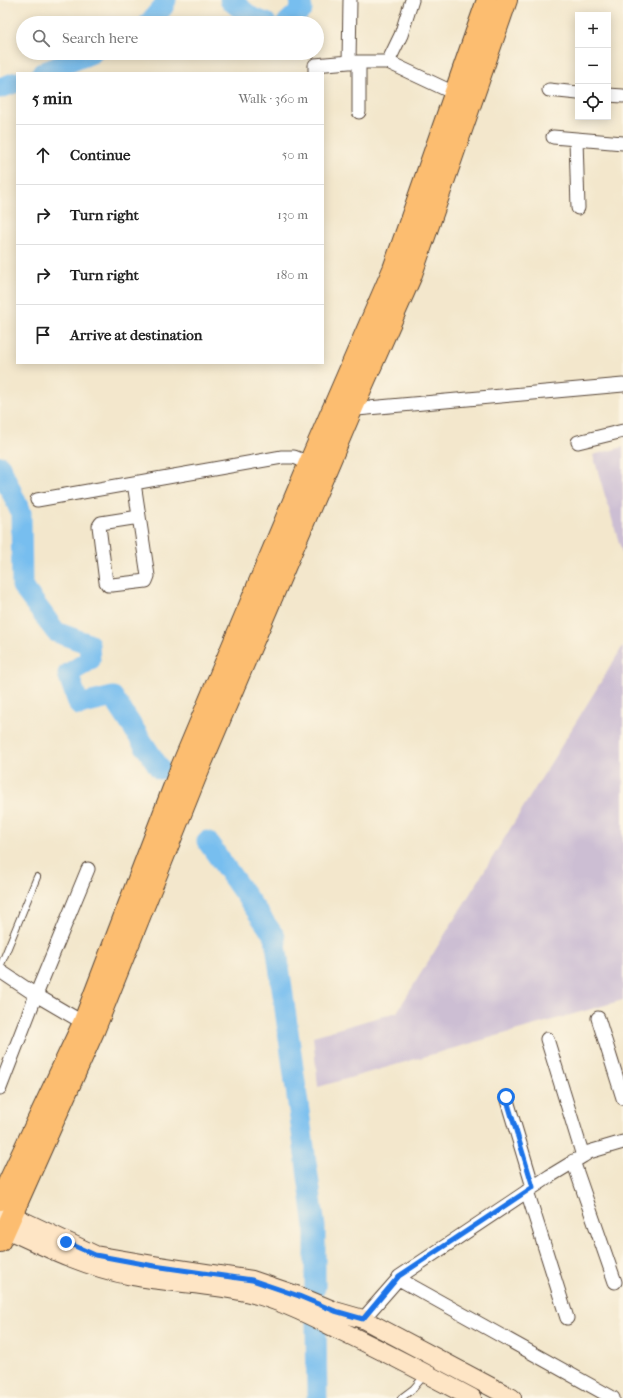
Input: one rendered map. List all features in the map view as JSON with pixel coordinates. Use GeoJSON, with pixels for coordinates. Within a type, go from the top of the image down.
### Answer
{"type":"FeatureCollection","features":[{"type":"Feature","properties":{"kind":"main road"},"geometry":{"type":"LineString","coordinates":[[0,1200],[89,1026],[181,768],[309,463],[393,269],[487,0]]}},
{"type":"Feature","properties":{"kind":"main road"},"geometry":{"type":"LineString","coordinates":[[4,1224],[352,410],[411,277],[507,0]]}},
{"type":"Feature","properties":{"kind":"main road"},"geometry":{"type":"LineString","coordinates":[[4,1224],[66,1242],[95,1255],[154,1266],[252,1280],[299,1296],[335,1311],[363,1319],[512,1398]]}},
{"type":"Feature","properties":{"kind":"main road"},"geometry":{"type":"LineString","coordinates":[[4,1224],[77,1260],[103,1269],[131,1276],[237,1290],[264,1297],[296,1309],[354,1336],[472,1398]]}},
{"type":"Feature","properties":{"kind":"main road"},"geometry":{"type":"LineString","coordinates":[[354,1336],[363,1319]]}},
{"type":"Feature","properties":{"kind":"main road"},"geometry":{"type":"LineString","coordinates":[[455,1388],[462,1372]]}},
{"type":"Feature","properties":{"kind":"street"},"geometry":{"type":"LineString","coordinates":[[350,0],[359,112]]}},
{"type":"Feature","properties":{"kind":"street"},"geometry":{"type":"LineString","coordinates":[[388,62],[401,35],[412,0]]}},
{"type":"Feature","properties":{"kind":"street"},"geometry":{"type":"LineString","coordinates":[[315,72],[315,65],[354,62],[388,62],[454,93]]}},
{"type":"Feature","properties":{"kind":"street"},"geometry":{"type":"LineString","coordinates":[[549,90],[575,93]]}},
{"type":"Feature","properties":{"kind":"street"},"geometry":{"type":"LineString","coordinates":[[611,95],[623,96]]}},
{"type":"Feature","properties":{"kind":"street"},"geometry":{"type":"LineString","coordinates":[[554,138],[623,143]]}},
{"type":"Feature","properties":{"kind":"street"},"geometry":{"type":"LineString","coordinates":[[576,139],[578,208]]}},
{"type":"Feature","properties":{"kind":"street"},"geometry":{"type":"LineString","coordinates":[[332,409],[352,410],[623,385]]}},
{"type":"Feature","properties":{"kind":"street"},"geometry":{"type":"LineString","coordinates":[[578,442],[623,431]]}},
{"type":"Feature","properties":{"kind":"street"},"geometry":{"type":"LineString","coordinates":[[37,500],[288,456],[309,463]]}},
{"type":"Feature","properties":{"kind":"street"},"geometry":{"type":"LineString","coordinates":[[134,483],[148,576],[148,579],[146,581],[108,585],[106,582],[99,526],[101,523],[139,517]]}},
{"type":"Feature","properties":{"kind":"street"},"geometry":{"type":"LineString","coordinates":[[0,1088],[36,995],[88,869]]}},
{"type":"Feature","properties":{"kind":"street"},"geometry":{"type":"LineString","coordinates":[[0,971],[36,995],[89,1026]]}},
{"type":"Feature","properties":{"kind":"street"},"geometry":{"type":"LineString","coordinates":[[598,1018],[623,1098]]}},
{"type":"Feature","properties":{"kind":"street"},"geometry":{"type":"LineString","coordinates":[[547,1038],[578,1159],[615,1282]]}},
{"type":"Feature","properties":{"kind":"street"},"geometry":{"type":"LineString","coordinates":[[506,1097],[530,1189],[567,1318]]}},
{"type":"Feature","properties":{"kind":"street"},"geometry":{"type":"LineString","coordinates":[[363,1319],[399,1278],[399,1276],[530,1189],[589,1152],[623,1142]]}},
{"type":"Feature","properties":{"kind":"street"},"geometry":{"type":"LineString","coordinates":[[399,1278],[613,1398]]}},
{"type":"Feature","properties":{"kind":"lane"},"geometry":{"type":"LineString","coordinates":[[0,967],[37,877]]}},
{"type":"Feature","properties":{"kind":"lane"},"geometry":{"type":"LineString","coordinates":[[401,1398],[413,1389],[426,1374]]}},
{"type":"Feature","properties":{"kind":"shaded area"},"geometry":{"type":"Polygon","coordinates":[[[623,447],[623,556],[593,455],[623,447]]]}},
{"type":"Feature","properties":{"kind":"shaded area"},"geometry":{"type":"Polygon","coordinates":[[[623,646],[623,1000],[318,1087],[313,1036],[397,1012],[623,646]]]}},
{"type":"Feature","properties":{"kind":"waterway"},"geometry":{"type":"LineString","coordinates":[[155,16],[163,7],[166,0]]}},
{"type":"Feature","properties":{"kind":"waterway"},"geometry":{"type":"LineString","coordinates":[[230,0],[250,16]]}},
{"type":"Feature","properties":{"kind":"waterway"},"geometry":{"type":"LineString","coordinates":[[294,16],[302,9],[300,0]]}},
{"type":"Feature","properties":{"kind":"waterway"},"geometry":{"type":"LineString","coordinates":[[44,72],[74,60]]}},
{"type":"Feature","properties":{"kind":"waterway"},"geometry":{"type":"LineString","coordinates":[[0,88],[16,82]]}},
{"type":"Feature","properties":{"kind":"waterway"},"geometry":{"type":"LineString","coordinates":[[0,466],[21,513],[22,586],[56,632],[89,644],[90,660],[68,674],[79,705],[113,697],[160,769]]}},
{"type":"Feature","properties":{"kind":"waterway"},"geometry":{"type":"LineString","coordinates":[[207,841],[275,937],[315,1227],[315,1288]]}},
{"type":"Feature","properties":{"kind":"waterway"},"geometry":{"type":"LineString","coordinates":[[316,1324],[317,1398]]}},
{"type":"Feature","properties":{"kind":"route"},"geometry":{"type":"LineString","coordinates":[[66,1242],[95,1255],[154,1266],[252,1280],[299,1296],[335,1311],[363,1319],[399,1278],[399,1276],[533,1187],[506,1097]]}}]}
